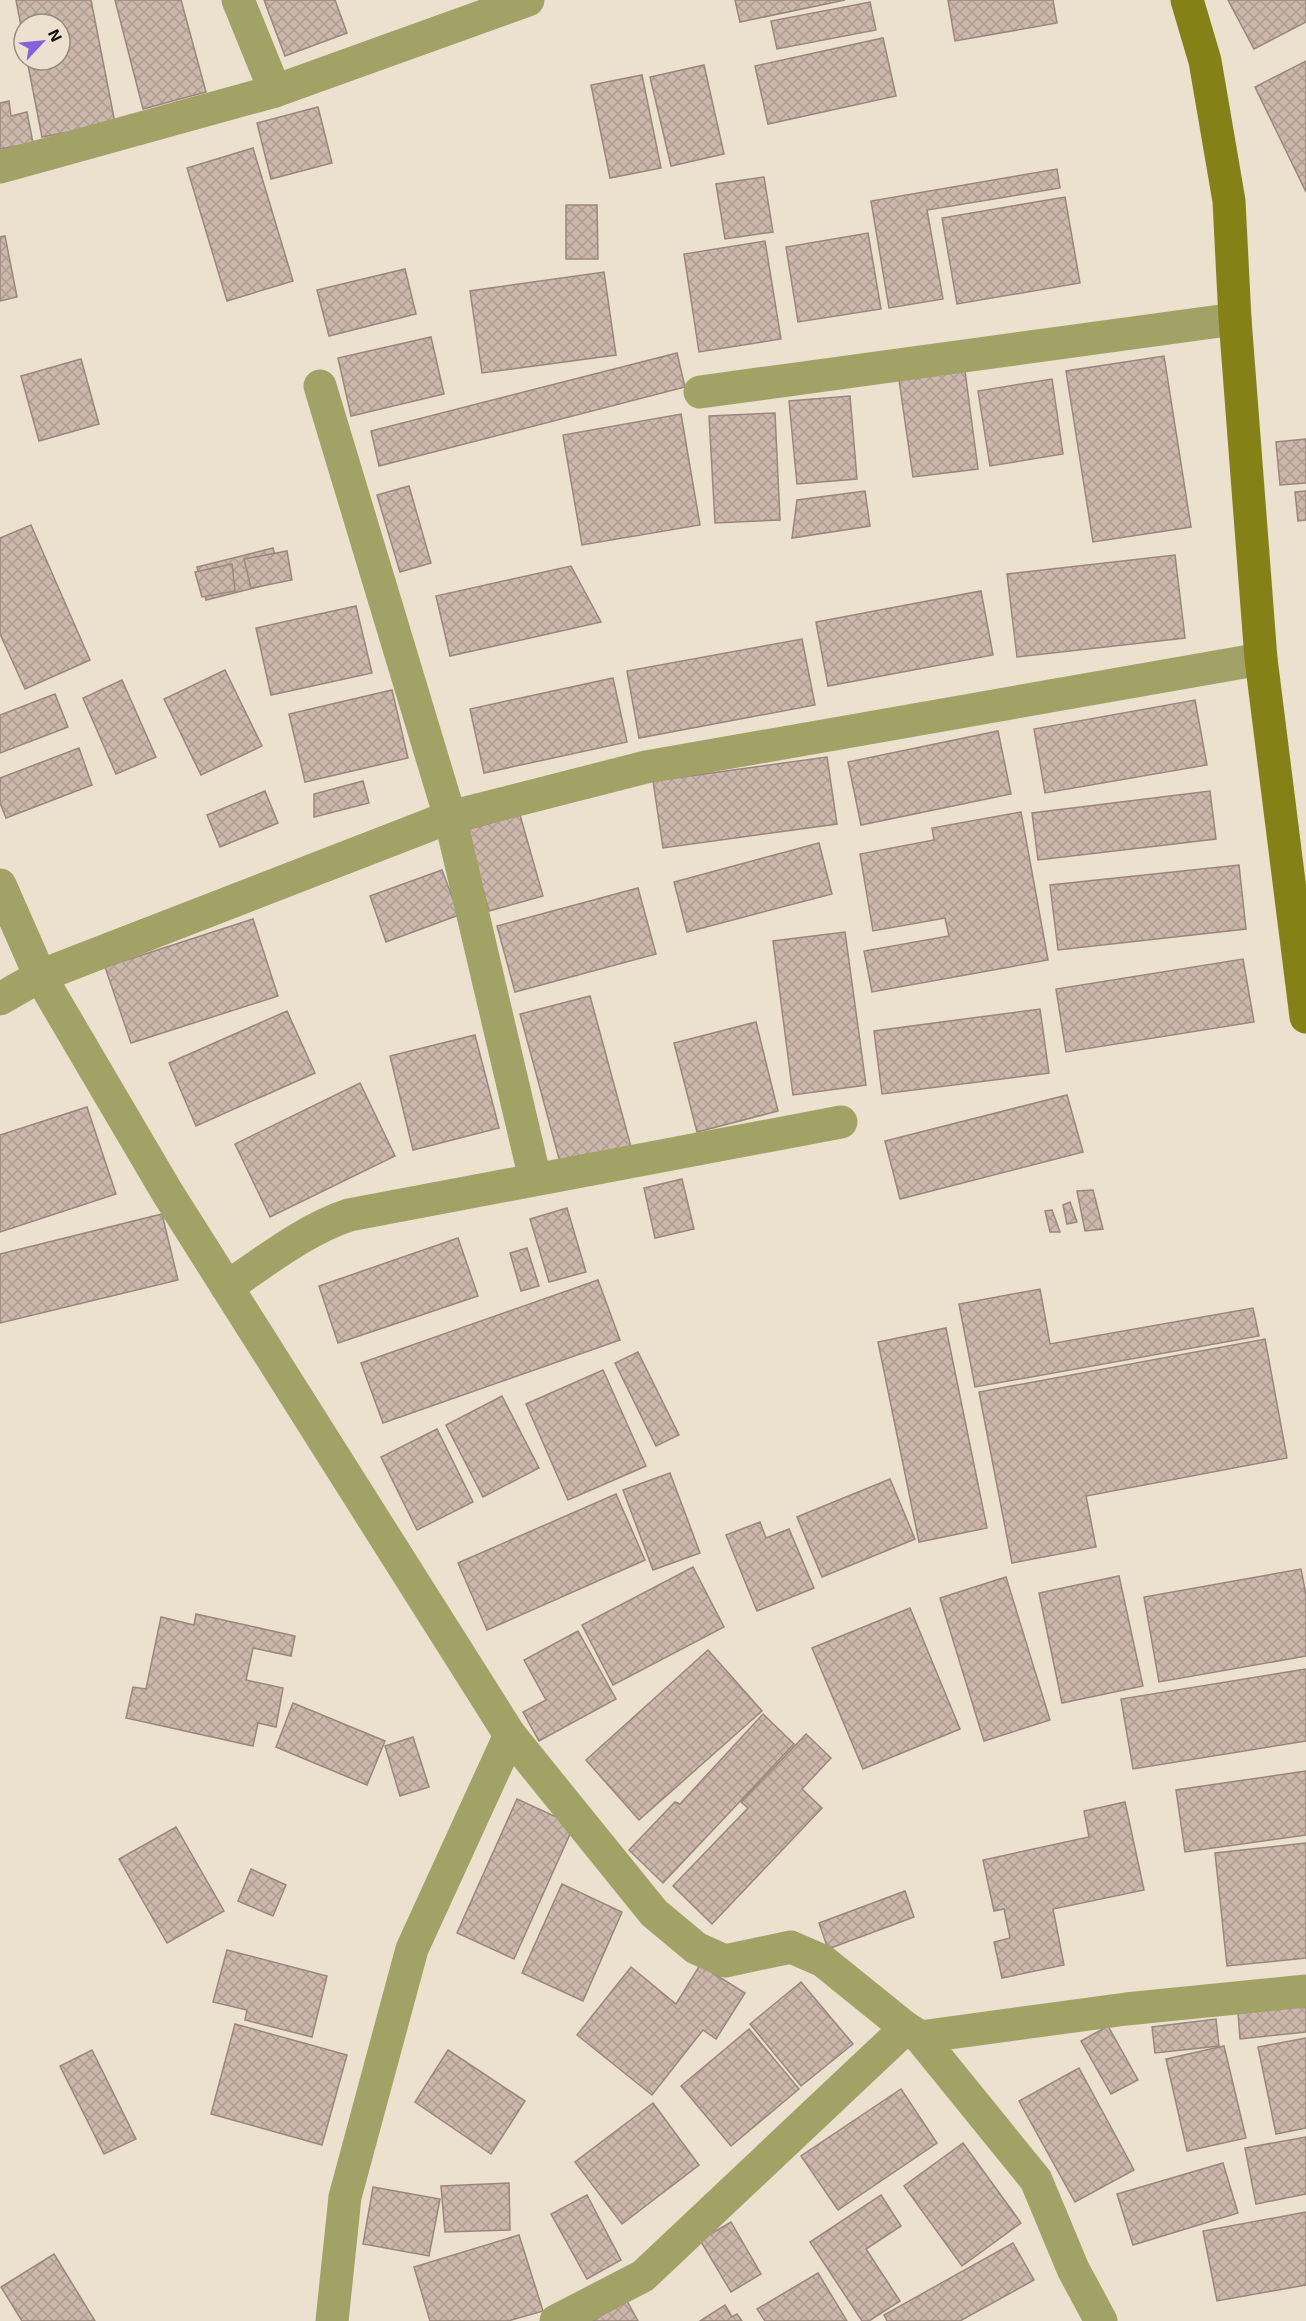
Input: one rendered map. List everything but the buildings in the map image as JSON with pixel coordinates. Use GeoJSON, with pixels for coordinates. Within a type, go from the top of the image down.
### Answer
{"type":"FeatureCollection","features":[{"type":"Feature","properties":{"kind":"street"},"geometry":{"type":"LineString","coordinates":[[238,0],[275,92]]}},
{"type":"Feature","properties":{"kind":"street"},"geometry":{"type":"LineString","coordinates":[[0,167],[275,92],[528,0]]}},
{"type":"Feature","properties":{"kind":"street"},"geometry":{"type":"LineString","coordinates":[[1186,0],[1205,62],[1229,201],[1235,319],[1261,659],[1306,1017]]}},
{"type":"Feature","properties":{"kind":"street"},"geometry":{"type":"LineString","coordinates":[[700,392],[1235,319]]}},
{"type":"Feature","properties":{"kind":"street"},"geometry":{"type":"LineString","coordinates":[[320,386],[450,817],[535,1179]]}},
{"type":"Feature","properties":{"kind":"street"},"geometry":{"type":"LineString","coordinates":[[0,999],[40,976],[450,817],[646,768],[1261,659]]}},
{"type":"Feature","properties":{"kind":"street"},"geometry":{"type":"LineString","coordinates":[[0,885],[40,976],[167,1192],[510,1735],[654,1913],[696,1948],[725,1961],[791,1947],[823,1961],[913,2032],[1036,2180],[1073,2269],[1101,2321]]}},
{"type":"Feature","properties":{"kind":"street"},"geometry":{"type":"LineString","coordinates":[[228,1287],[311,1231],[330,1221],[349,1215],[841,1122]]}},
{"type":"Feature","properties":{"kind":"street"},"geometry":{"type":"LineString","coordinates":[[332,2321],[345,2197],[412,1948],[510,1735]]}},
{"type":"Feature","properties":{"kind":"street"},"geometry":{"type":"LineString","coordinates":[[556,2321],[643,2276],[913,2032],[1306,1991]]}}]}
